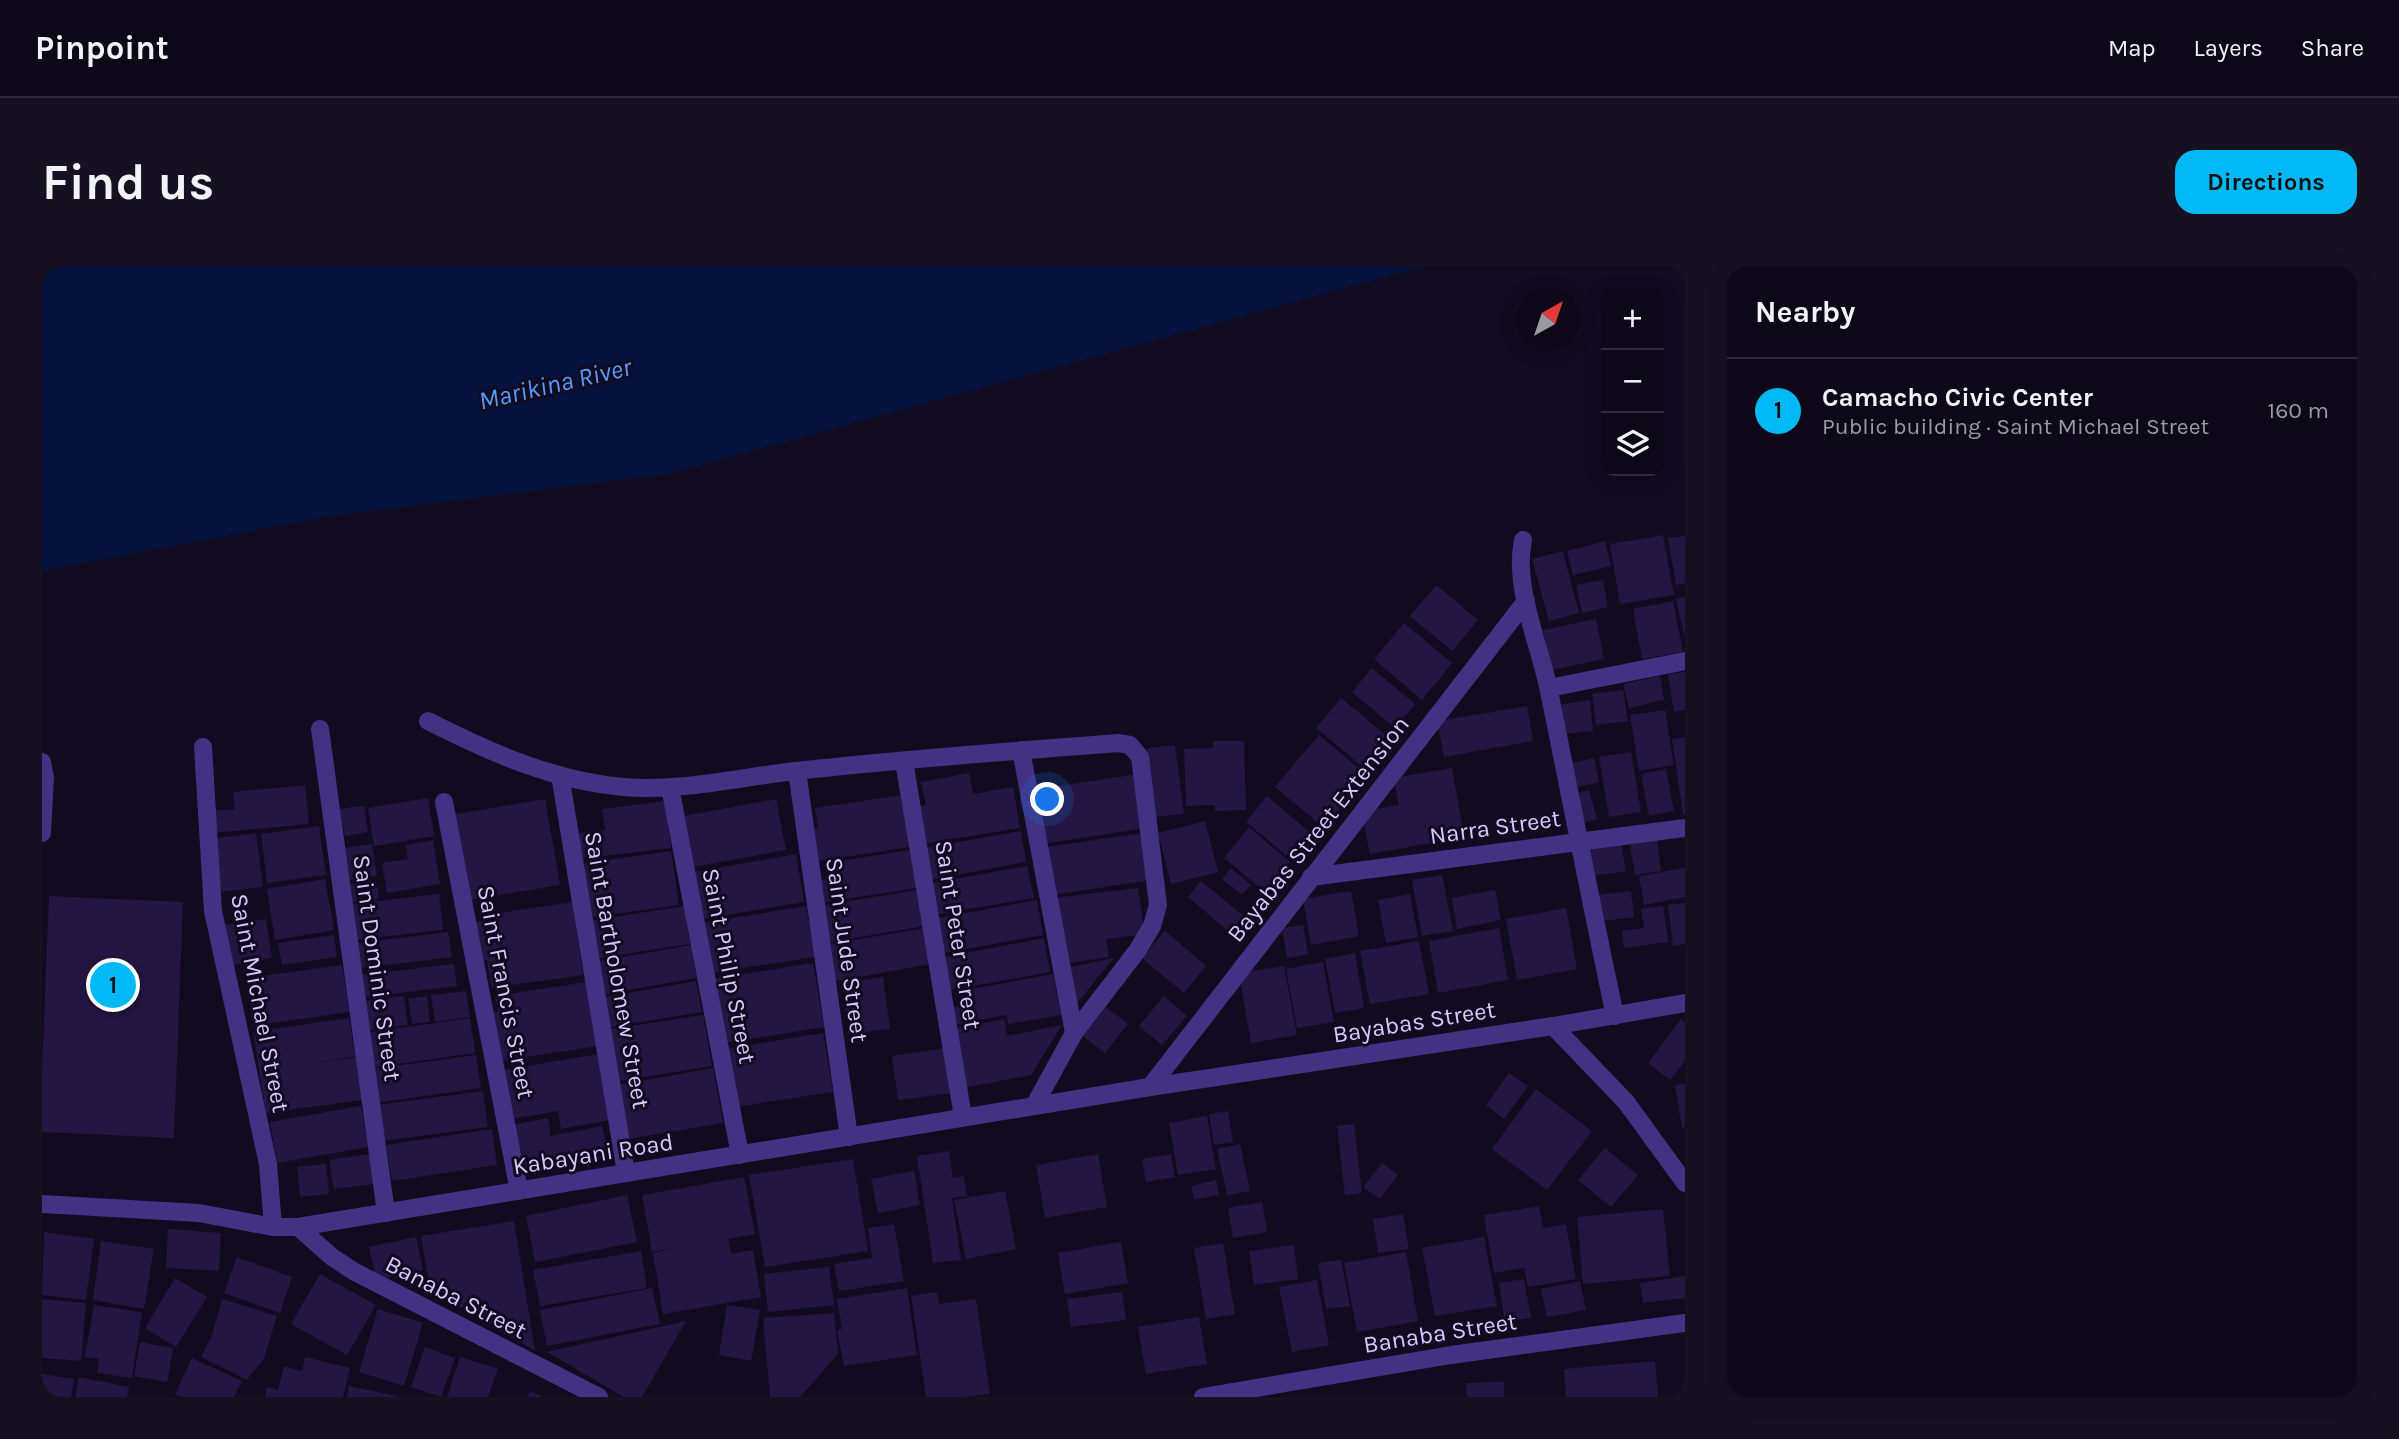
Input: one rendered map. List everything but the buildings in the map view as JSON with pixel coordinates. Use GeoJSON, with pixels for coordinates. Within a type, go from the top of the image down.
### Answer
{"type":"FeatureCollection","features":[{"type":"Feature","properties":{"kind":"street"},"geometry":{"type":"LineString","coordinates":[[1524,540],[1520,555],[1526,601],[1549,688],[1577,841],[1615,1016]]}},
{"type":"Feature","properties":{"kind":"street","name":"Bayabas Street Extension"},"geometry":{"type":"LineString","coordinates":[[1150,1087],[1526,601]]}},
{"type":"Feature","properties":{"kind":"street"},"geometry":{"type":"LineString","coordinates":[[1549,688],[1685,661]]}},
{"type":"Feature","properties":{"kind":"street"},"geometry":{"type":"LineString","coordinates":[[428,720],[478,746],[559,775],[622,787],[670,787],[797,771],[1021,750],[1118,743],[1130,745],[1140,757],[1158,905],[1152,926],[1137,951],[1074,1033],[1034,1106]]}},
{"type":"Feature","properties":{"kind":"street","name":"Saint Dominic Street"},"geometry":{"type":"LineString","coordinates":[[320,729],[386,1213]]}},
{"type":"Feature","properties":{"kind":"street","name":"Saint Michael Street"},"geometry":{"type":"LineString","coordinates":[[203,747],[213,911],[268,1164],[273,1227]]}},
{"type":"Feature","properties":{"kind":"street"},"geometry":{"type":"LineString","coordinates":[[1021,750],[1074,1033]]}},
{"type":"Feature","properties":{"kind":"street","name":"Saint Peter Street"},"geometry":{"type":"LineString","coordinates":[[904,761],[963,1117]]}},
{"type":"Feature","properties":{"kind":"street"},"geometry":{"type":"LineString","coordinates":[[42,762],[45,777],[42,833]]}},
{"type":"Feature","properties":{"kind":"street","name":"Saint Jude Street"},"geometry":{"type":"LineString","coordinates":[[797,771],[849,1136]]}},
{"type":"Feature","properties":{"kind":"street","name":"Saint Bartholomew Street"},"geometry":{"type":"LineString","coordinates":[[559,775],[626,1173]]}},
{"type":"Feature","properties":{"kind":"street","name":"Saint Philip Street"},"geometry":{"type":"LineString","coordinates":[[670,787],[740,1155]]}},
{"type":"Feature","properties":{"kind":"street","name":"Saint Francis Street"},"geometry":{"type":"LineString","coordinates":[[444,802],[519,1191]]}},
{"type":"Feature","properties":{"kind":"street","name":"Narra Street"},"geometry":{"type":"LineString","coordinates":[[1311,877],[1685,828]]}},
{"type":"Feature","properties":{"kind":"street","name":"Bayabas Street"},"geometry":{"type":"LineString","coordinates":[[1150,1087],[1553,1026],[1685,1003]]}},
{"type":"Feature","properties":{"kind":"street"},"geometry":{"type":"LineString","coordinates":[[1553,1026],[1626,1102],[1685,1183]]}},
{"type":"Feature","properties":{"kind":"street","name":"Kabayani Road"},"geometry":{"type":"LineString","coordinates":[[42,1204],[199,1213],[273,1227],[298,1227],[1150,1087]]}},
{"type":"Feature","properties":{"kind":"street","name":"Banaba Street"},"geometry":{"type":"LineString","coordinates":[[298,1227],[332,1257],[355,1272],[599,1397]]}},
{"type":"Feature","properties":{"kind":"street","name":"Banaba Street"},"geometry":{"type":"LineString","coordinates":[[1203,1397],[1451,1355],[1685,1323]]}},
{"type":"Feature","properties":{"kind":"water","name":"Marikina River"},"geometry":{"type":"Polygon","coordinates":[[[42,266],[1425,266],[668,474],[325,517],[42,571],[42,266]]]}},
{"type":"Feature","properties":{"kind":"place","name":"Camacho Civic Center"},"geometry":{"type":"Point","coordinates":[113,985]}}]}
